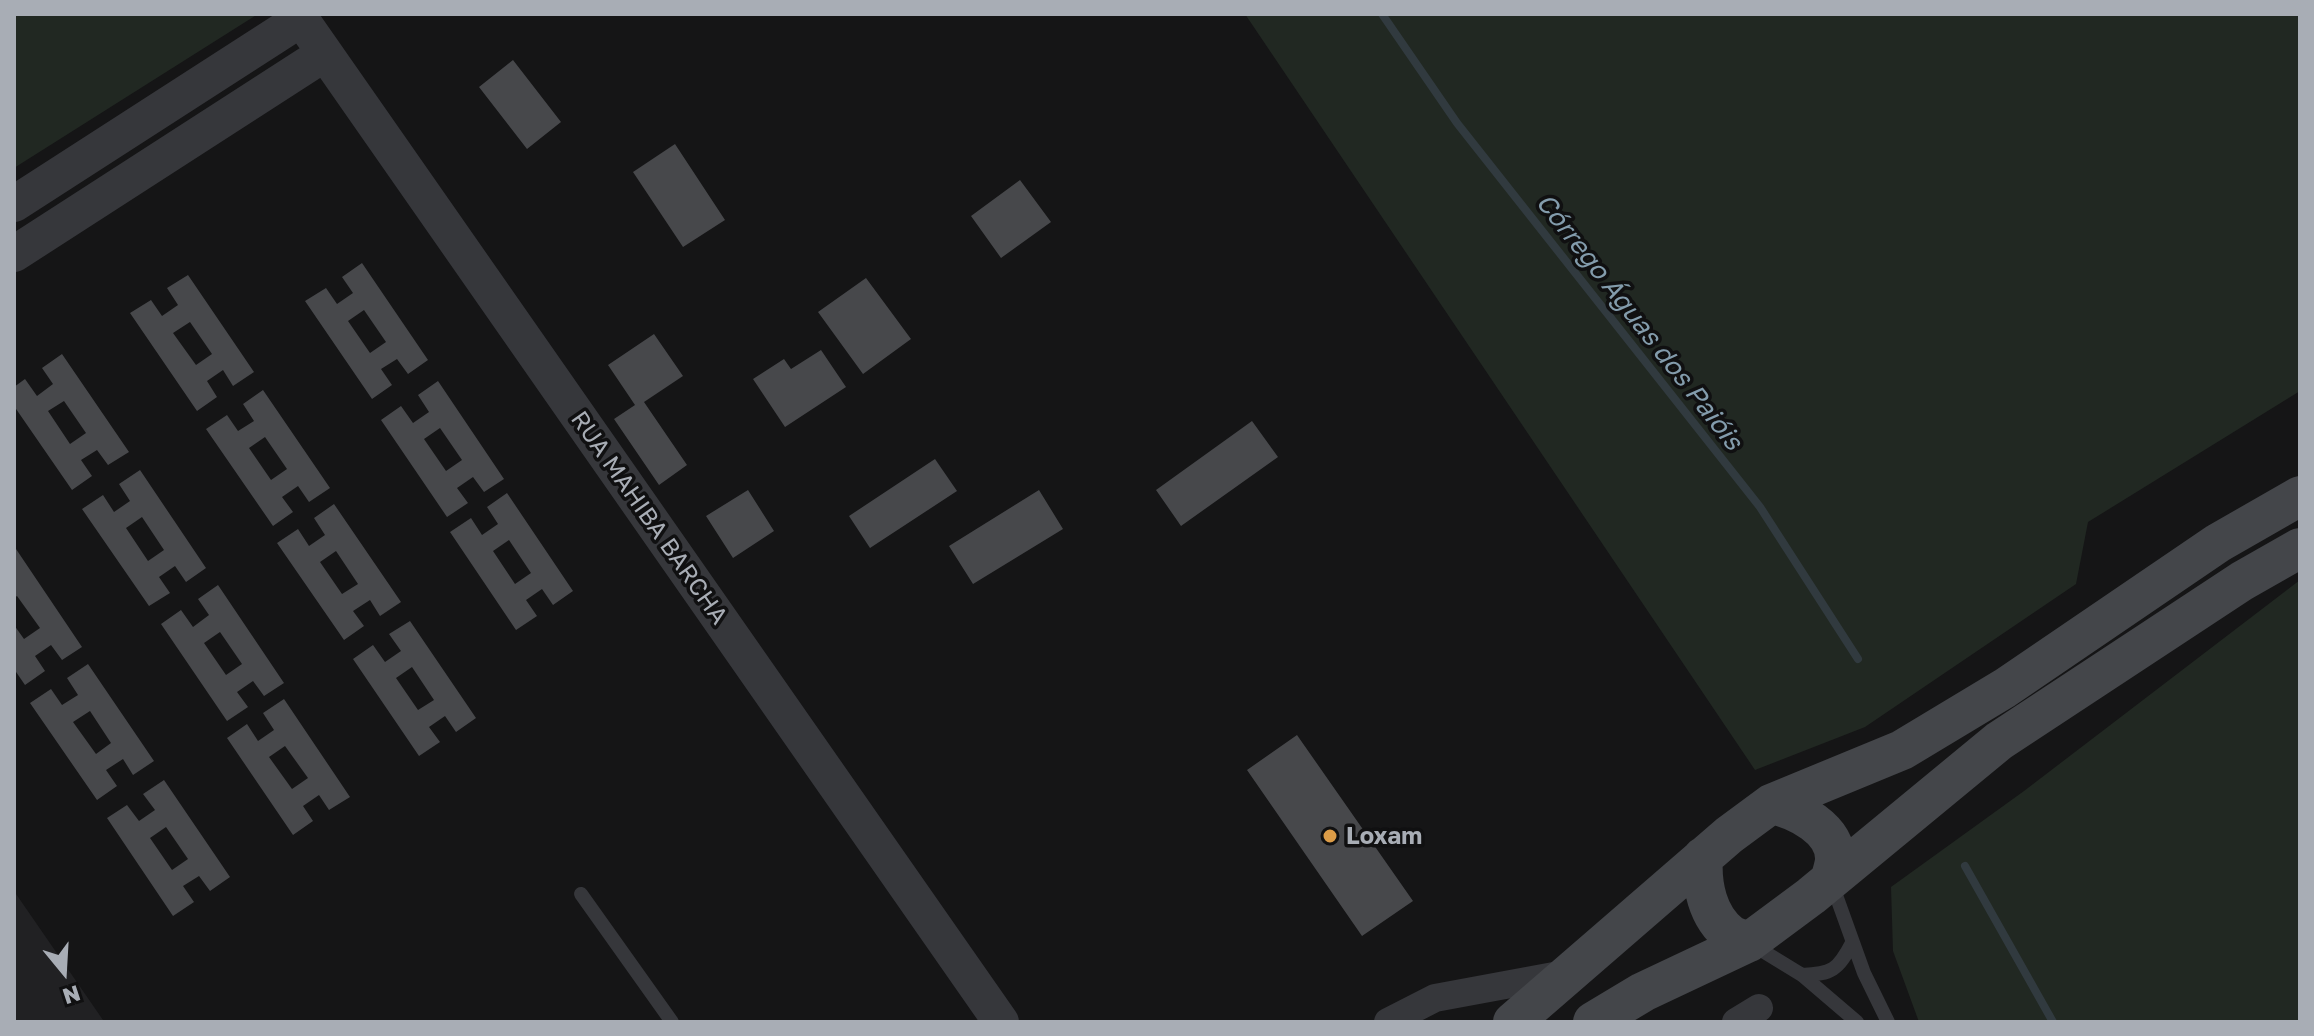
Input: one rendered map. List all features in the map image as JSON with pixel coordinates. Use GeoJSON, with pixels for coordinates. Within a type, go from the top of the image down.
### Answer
{"type":"FeatureCollection","features":[{"type":"Feature","properties":{"kind":"main road"},"geometry":{"type":"LineString","coordinates":[[1513,1022],[1703,857],[1771,804],[1902,750],[2005,688],[2218,543],[2300,496]]}},
{"type":"Feature","properties":{"kind":"main road"},"geometry":{"type":"LineString","coordinates":[[1593,1022],[1643,992],[1749,942],[1830,880],[1999,741],[2242,581],[2300,548]]}},
{"type":"Feature","properties":{"kind":"main road"},"geometry":{"type":"LineString","coordinates":[[1771,804],[1797,811],[1819,827],[1829,841],[1835,858],[1830,880]]}},
{"type":"Feature","properties":{"kind":"main road"},"geometry":{"type":"LineString","coordinates":[[1703,857],[1702,875],[1711,908],[1732,935],[1749,942]]}},
{"type":"Feature","properties":{"kind":"street","name":"RUA MAHIBA BARCHA"},"geometry":{"type":"LineString","coordinates":[[299,16],[1001,1022]]}},
{"type":"Feature","properties":{"kind":"street"},"geometry":{"type":"LineString","coordinates":[[14,204],[299,16]]}},
{"type":"Feature","properties":{"kind":"street"},"geometry":{"type":"LineString","coordinates":[[14,254],[324,54]]}},
{"type":"Feature","properties":{"kind":"street"},"geometry":{"type":"LineString","coordinates":[[94,152],[117,188]]}},
{"type":"Feature","properties":{"kind":"street"},"geometry":{"type":"LineString","coordinates":[[1388,1022],[1435,998],[1570,973]]}},
{"type":"Feature","properties":{"kind":"lane"},"geometry":{"type":"LineString","coordinates":[[1830,880],[1864,973],[1888,1022]]}},
{"type":"Feature","properties":{"kind":"lane"},"geometry":{"type":"LineString","coordinates":[[581,894],[672,1022]]}},
{"type":"Feature","properties":{"kind":"lane"},"geometry":{"type":"LineString","coordinates":[[1749,942],[1802,975],[1857,1022]]}},
{"type":"Feature","properties":{"kind":"lane"},"geometry":{"type":"LineString","coordinates":[[1802,975],[1834,970],[1852,943]]}},
{"type":"Feature","properties":{"kind":"shaded area"},"geometry":{"type":"Polygon","coordinates":[[[14,14],[258,14],[14,168],[14,14]]]}},
{"type":"Feature","properties":{"kind":"shaded area"},"geometry":{"type":"Polygon","coordinates":[[[1245,14],[2300,14],[2300,391],[2088,522],[2076,584],[1865,727],[1755,770],[1245,14]]]}},
{"type":"Feature","properties":{"kind":"shaded area"},"geometry":{"type":"Polygon","coordinates":[[[2300,580],[2300,1022],[1919,1022],[1893,951],[1891,887],[2024,791],[2300,580]]]}},
{"type":"Feature","properties":{"kind":"shaded area"},"geometry":{"type":"Polygon","coordinates":[[[14,891],[103,1020],[105,1022],[14,1022],[14,891]]]}},
{"type":"Feature","properties":{"kind":"building"},"geometry":{"type":"Polygon","coordinates":[[[513,60],[561,122],[527,149],[479,87],[513,60]]]}},
{"type":"Feature","properties":{"kind":"building"},"geometry":{"type":"Polygon","coordinates":[[[675,144],[725,220],[683,247],[633,172],[675,144]]]}},
{"type":"Feature","properties":{"kind":"building"},"geometry":{"type":"Polygon","coordinates":[[[1020,180],[1051,222],[1001,258],[971,216],[1020,180]]]}},
{"type":"Feature","properties":{"kind":"building"},"geometry":{"type":"Polygon","coordinates":[[[362,263],[428,360],[408,374],[397,359],[381,369],[392,385],[372,399],[305,301],[326,288],[337,304],[353,293],[342,277],[362,263]],[[364,310],[348,321],[370,353],[386,342],[364,310]]]}},
{"type":"Feature","properties":{"kind":"building"},"geometry":{"type":"Polygon","coordinates":[[[188,275],[254,372],[233,386],[223,370],[207,381],[217,397],[197,411],[130,313],[151,300],[162,316],[178,305],[167,288],[188,275]],[[190,322],[173,333],[196,365],[212,354],[190,322]]]}},
{"type":"Feature","properties":{"kind":"building"},"geometry":{"type":"Polygon","coordinates":[[[866,278],[911,339],[863,374],[818,312],[866,278]]]}},
{"type":"Feature","properties":{"kind":"building"},"geometry":{"type":"Polygon","coordinates":[[[654,334],[683,376],[644,402],[687,465],[659,485],[614,419],[635,405],[608,365],[654,334]]]}},
{"type":"Feature","properties":{"kind":"building"},"geometry":{"type":"Polygon","coordinates":[[[821,350],[846,387],[785,427],[753,379],[784,359],[791,369],[821,350]]]}},
{"type":"Feature","properties":{"kind":"building"},"geometry":{"type":"Polygon","coordinates":[[[62,354],[129,452],[108,465],[97,450],[81,460],[92,476],[72,490],[14,406],[14,387],[25,379],[37,396],[53,384],[42,368],[62,354]],[[64,401],[48,411],[70,444],[86,433],[64,401]]]}},
{"type":"Feature","properties":{"kind":"building"},"geometry":{"type":"Polygon","coordinates":[[[438,381],[504,479],[484,492],[473,477],[457,488],[468,503],[447,517],[381,420],[401,406],[413,423],[429,412],[418,395],[438,381]],[[440,428],[424,439],[446,471],[462,460],[440,428]]]}},
{"type":"Feature","properties":{"kind":"building"},"geometry":{"type":"Polygon","coordinates":[[[263,390],[330,488],[309,502],[298,486],[282,497],[293,512],[273,526],[206,429],[227,415],[238,431],[254,421],[243,404],[263,390]],[[265,437],[249,448],[271,480],[287,469],[265,437]]]}},
{"type":"Feature","properties":{"kind":"building"},"geometry":{"type":"Polygon","coordinates":[[[1252,421],[1278,457],[1181,526],[1156,490],[1252,421]]]}},
{"type":"Feature","properties":{"kind":"building"},"geometry":{"type":"Polygon","coordinates":[[[935,459],[957,491],[870,548],[849,516],[935,459]]]}},
{"type":"Feature","properties":{"kind":"building"},"geometry":{"type":"Polygon","coordinates":[[[140,470],[206,568],[186,582],[175,566],[159,577],[170,593],[149,606],[82,509],[103,495],[114,512],[130,501],[119,484],[140,470]],[[142,517],[126,528],[148,561],[164,550],[142,517]]]}},
{"type":"Feature","properties":{"kind":"building"},"geometry":{"type":"Polygon","coordinates":[[[748,490],[774,531],[733,558],[706,516],[748,490]]]}},
{"type":"Feature","properties":{"kind":"building"},"geometry":{"type":"Polygon","coordinates":[[[1039,490],[1063,529],[973,584],[949,546],[1039,490]]]}},
{"type":"Feature","properties":{"kind":"building"},"geometry":{"type":"Polygon","coordinates":[[[507,493],[573,591],[553,605],[542,589],[526,600],[537,616],[516,630],[450,532],[471,518],[482,535],[498,524],[487,507],[507,493]],[[509,540],[493,551],[515,584],[531,573],[509,540]]]}},
{"type":"Feature","properties":{"kind":"building"},"geometry":{"type":"Polygon","coordinates":[[[334,504],[401,602],[380,616],[370,600],[353,611],[364,626],[344,640],[277,543],[298,529],[309,546],[325,535],[314,518],[334,504]],[[336,551],[320,562],[342,594],[358,584],[336,551]]]}},
{"type":"Feature","properties":{"kind":"building"},"geometry":{"type":"Polygon","coordinates":[[[14,546],[82,647],[62,660],[51,645],[35,656],[45,671],[25,685],[14,669],[14,625],[24,639],[40,628],[17,596],[14,598],[14,546]]]}},
{"type":"Feature","properties":{"kind":"building"},"geometry":{"type":"Polygon","coordinates":[[[218,585],[284,683],[264,696],[253,681],[237,692],[248,707],[227,721],[161,624],[181,610],[193,627],[209,615],[198,599],[218,585]],[[220,632],[204,643],[226,675],[242,664],[220,632]]]}},
{"type":"Feature","properties":{"kind":"building"},"geometry":{"type":"Polygon","coordinates":[[[410,621],[476,718],[456,732],[445,716],[429,727],[440,742],[419,756],[353,659],[373,645],[385,662],[401,651],[389,634],[410,621]],[[412,667],[396,678],[418,710],[434,700],[412,667]]]}},
{"type":"Feature","properties":{"kind":"building"},"geometry":{"type":"Polygon","coordinates":[[[88,664],[154,761],[133,775],[123,759],[106,770],[117,786],[97,800],[30,703],[51,689],[62,705],[78,695],[67,678],[88,664]],[[90,711],[73,722],[96,754],[111,743],[90,711]]]}},
{"type":"Feature","properties":{"kind":"building"},"geometry":{"type":"Polygon","coordinates":[[[284,699],[350,797],[329,810],[319,795],[303,806],[313,821],[293,835],[227,738],[247,724],[258,741],[274,730],[263,713],[284,699]],[[285,746],[269,757],[292,789],[308,778],[285,746]]]}},
{"type":"Feature","properties":{"kind":"building","name":"Loxam"},"geometry":{"type":"Polygon","coordinates":[[[1297,735],[1413,901],[1362,936],[1247,770],[1297,735]]]}},
{"type":"Feature","properties":{"kind":"building"},"geometry":{"type":"Polygon","coordinates":[[[164,780],[230,877],[210,891],[199,876],[183,886],[194,902],[173,916],[107,818],[127,805],[139,821],[155,810],[143,794],[164,780]],[[166,827],[150,838],[172,870],[188,859],[166,827]]]}},
{"type":"Feature","properties":{"kind":"waterway","name":"Córrego Águas dos Paióis"},"geometry":{"type":"LineString","coordinates":[[1382,14],[1457,123],[1760,507],[1858,659]]}},
{"type":"Feature","properties":{"kind":"waterway","name":"Córrego Águas dos Paióis"},"geometry":{"type":"LineString","coordinates":[[1965,866],[2053,1022]]}},
{"type":"Feature","properties":{"kind":"place","name":"Loxam"},"geometry":{"type":"Point","coordinates":[1330,836]}}]}
